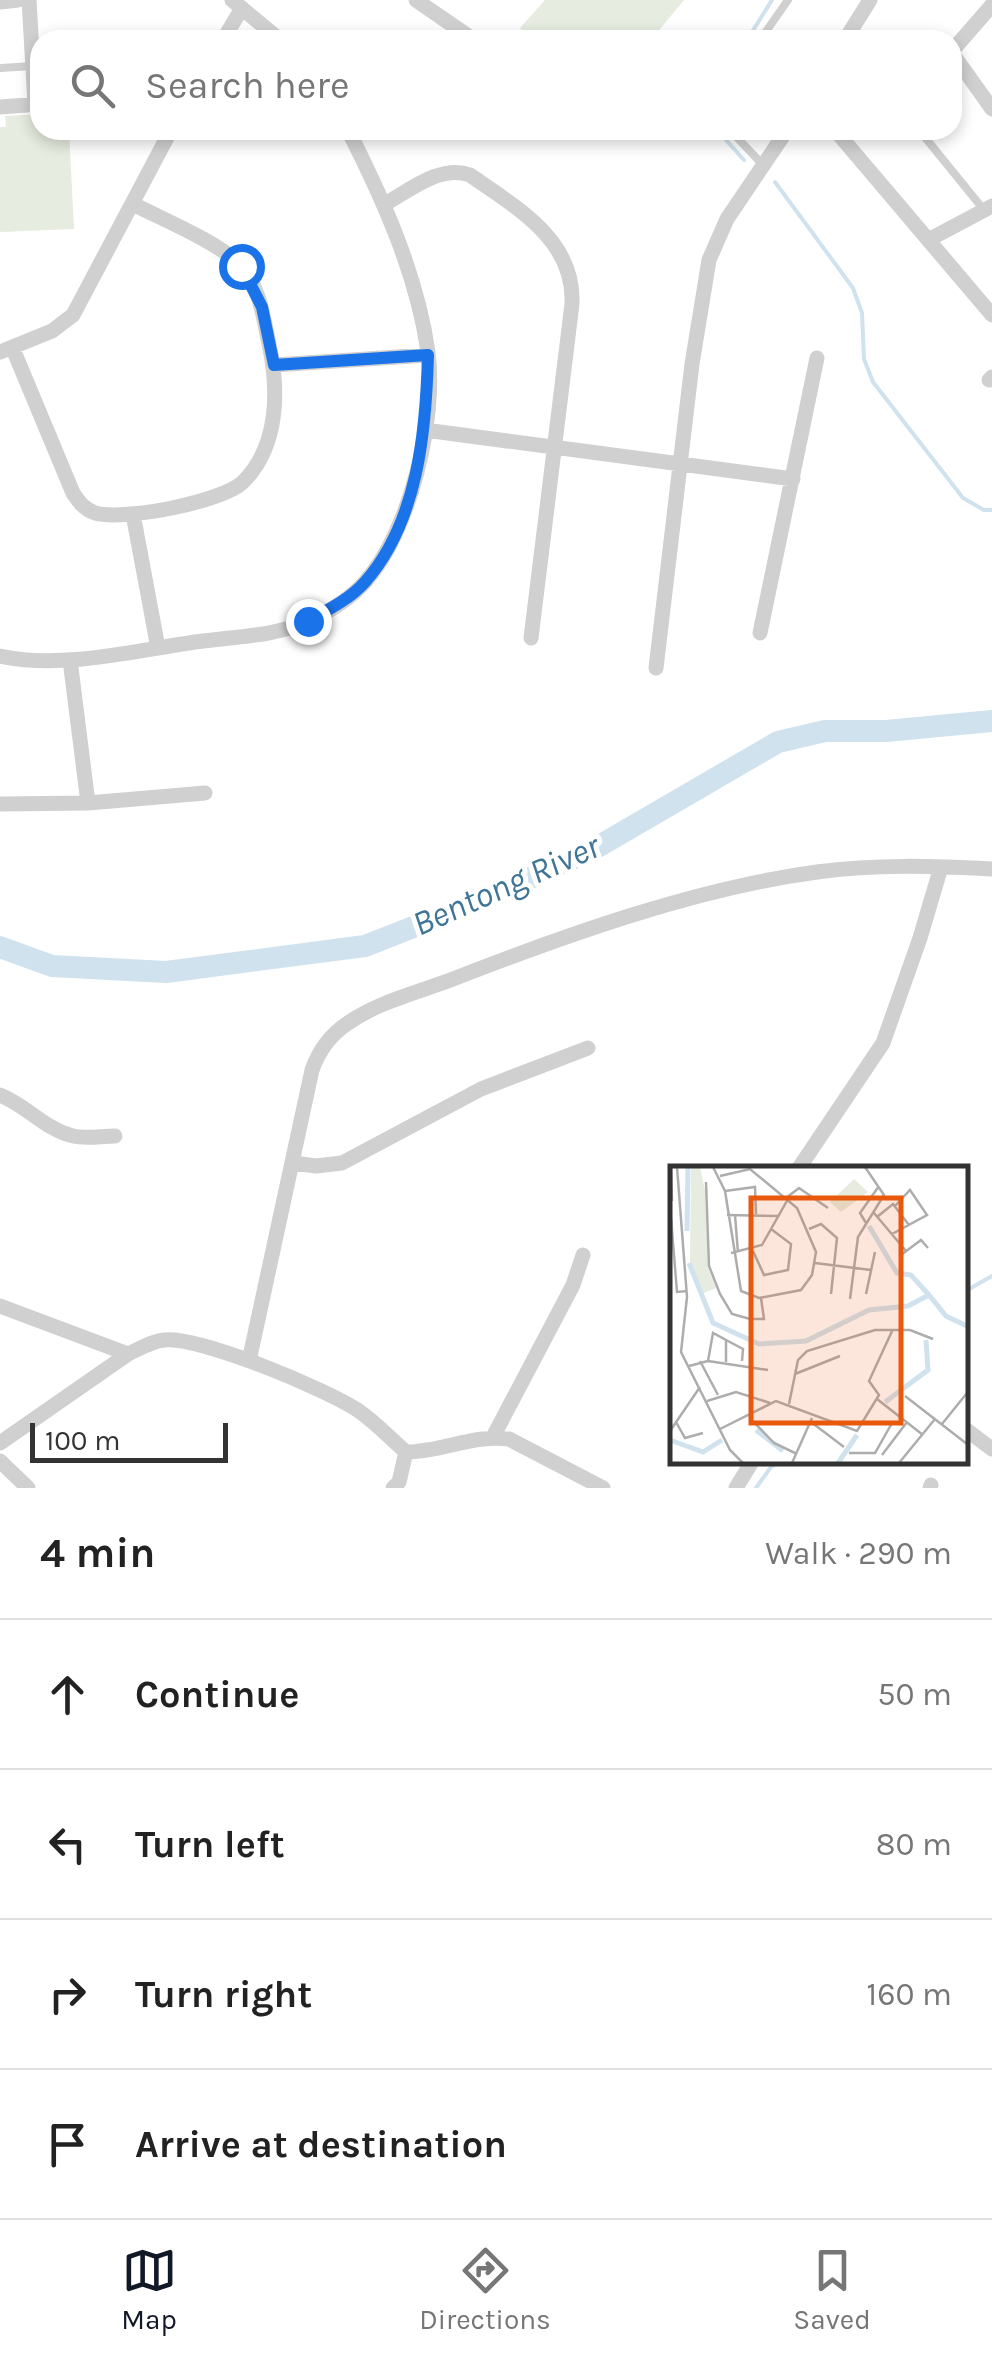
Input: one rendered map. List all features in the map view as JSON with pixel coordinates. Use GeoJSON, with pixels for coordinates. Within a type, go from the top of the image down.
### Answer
{"type":"FeatureCollection","features":[{"type":"Feature","properties":{"kind":"street"},"geometry":{"type":"LineString","coordinates":[[0,2],[18,0]]}},
{"type":"Feature","properties":{"kind":"street"},"geometry":{"type":"LineString","coordinates":[[29,0],[31,30]]}},
{"type":"Feature","properties":{"kind":"street"},"geometry":{"type":"LineString","coordinates":[[416,0],[460,30]]}},
{"type":"Feature","properties":{"kind":"street"},"geometry":{"type":"LineString","coordinates":[[851,30],[870,0]]}},
{"type":"Feature","properties":{"kind":"street"},"geometry":{"type":"LineString","coordinates":[[226,30],[235,2],[268,30]]}},
{"type":"Feature","properties":{"kind":"street"},"geometry":{"type":"LineString","coordinates":[[962,40],[992,4]]}},
{"type":"Feature","properties":{"kind":"street"},"geometry":{"type":"LineString","coordinates":[[962,66],[992,109]]}},
{"type":"Feature","properties":{"kind":"street"},"geometry":{"type":"LineString","coordinates":[[0,106],[30,104]]}},
{"type":"Feature","properties":{"kind":"street"},"geometry":{"type":"LineString","coordinates":[[134,204],[230,256],[241,266],[262,307],[274,365],[273,422],[268,440],[246,478],[228,492],[133,514],[100,514],[79,502],[7,350],[60,327],[74,314],[166,140]]}},
{"type":"Feature","properties":{"kind":"street"},"geometry":{"type":"LineString","coordinates":[[0,656],[51,662],[294,626],[332,608],[363,585],[386,552],[404,512],[425,430],[428,355],[421,316],[384,204],[353,140]]}},
{"type":"Feature","properties":{"kind":"street"},"geometry":{"type":"LineString","coordinates":[[656,668],[709,260],[727,219],[780,140]]}},
{"type":"Feature","properties":{"kind":"street"},"geometry":{"type":"LineString","coordinates":[[844,140],[992,316]]}},
{"type":"Feature","properties":{"kind":"street"},"geometry":{"type":"LineString","coordinates":[[384,204],[443,172],[461,171],[524,216],[560,250],[568,264],[573,291],[531,638]]}},
{"type":"Feature","properties":{"kind":"street"},"geometry":{"type":"LineString","coordinates":[[930,239],[988,208]]}},
{"type":"Feature","properties":{"kind":"street"},"geometry":{"type":"LineString","coordinates":[[274,365],[428,355]]}},
{"type":"Feature","properties":{"kind":"street"},"geometry":{"type":"LineString","coordinates":[[760,633],[816,358]]}},
{"type":"Feature","properties":{"kind":"street"},"geometry":{"type":"LineString","coordinates":[[425,430],[794,479]]}},
{"type":"Feature","properties":{"kind":"street"},"geometry":{"type":"LineString","coordinates":[[133,514],[158,648]]}},
{"type":"Feature","properties":{"kind":"street"},"geometry":{"type":"LineString","coordinates":[[70,660],[88,803]]}},
{"type":"Feature","properties":{"kind":"street"},"geometry":{"type":"LineString","coordinates":[[0,804],[88,803],[205,794]]}},
{"type":"Feature","properties":{"kind":"street"},"geometry":{"type":"LineString","coordinates":[[801,1166],[883,1042],[941,867]]}},
{"type":"Feature","properties":{"kind":"street"},"geometry":{"type":"LineString","coordinates":[[248,1360],[312,1070],[319,1052],[336,1032],[370,1010],[525,951],[618,920],[758,882],[856,868],[992,870]]}},
{"type":"Feature","properties":{"kind":"street"},"geometry":{"type":"LineString","coordinates":[[294,1162],[316,1166],[342,1162],[482,1089],[588,1048]]}},
{"type":"Feature","properties":{"kind":"street"},"geometry":{"type":"LineString","coordinates":[[0,1095],[58,1131],[76,1137],[115,1136]]}},
{"type":"Feature","properties":{"kind":"street"},"geometry":{"type":"LineString","coordinates":[[494,1436],[572,1285],[583,1255]]}},
{"type":"Feature","properties":{"kind":"street"},"geometry":{"type":"LineString","coordinates":[[0,1306],[128,1354]]}},
{"type":"Feature","properties":{"kind":"street"},"geometry":{"type":"LineString","coordinates":[[0,1443],[128,1354],[163,1340],[191,1343],[248,1360],[356,1408],[406,1452],[430,1451],[494,1436],[520,1443],[602,1488]]}},
{"type":"Feature","properties":{"kind":"street"},"geometry":{"type":"LineString","coordinates":[[967,1430],[992,1449]]}},
{"type":"Feature","properties":{"kind":"street"},"geometry":{"type":"LineString","coordinates":[[399,1486],[406,1452]]}},
{"type":"Feature","properties":{"kind":"street"},"geometry":{"type":"LineString","coordinates":[[0,1462],[28,1488]]}},
{"type":"Feature","properties":{"kind":"street"},"geometry":{"type":"LineString","coordinates":[[736,1488],[752,1463]]}},
{"type":"Feature","properties":{"kind":"lane"},"geometry":{"type":"LineString","coordinates":[[767,30],[788,0]]}},
{"type":"Feature","properties":{"kind":"lane"},"geometry":{"type":"LineString","coordinates":[[0,68],[30,66]]}},
{"type":"Feature","properties":{"kind":"lane"},"geometry":{"type":"LineString","coordinates":[[739,140],[762,164]]}},
{"type":"Feature","properties":{"kind":"lane"},"geometry":{"type":"LineString","coordinates":[[928,140],[988,208]]}},
{"type":"Feature","properties":{"kind":"shaded area"},"geometry":{"type":"Polygon","coordinates":[[[545,0],[684,0],[659,30],[520,28],[545,0]]]}},
{"type":"Feature","properties":{"kind":"shaded area"},"geometry":{"type":"Polygon","coordinates":[[[30,115],[30,140],[70,140],[74,229],[0,232],[0,127],[6,127],[5,116],[30,115]]]}},
{"type":"Feature","properties":{"kind":"waterway"},"geometry":{"type":"LineString","coordinates":[[753,30],[772,0]]}},
{"type":"Feature","properties":{"kind":"waterway"},"geometry":{"type":"LineString","coordinates":[[726,140],[744,160]]}},
{"type":"Feature","properties":{"kind":"waterway"},"geometry":{"type":"LineString","coordinates":[[775,182],[853,288],[862,313],[864,359],[873,382],[963,498],[984,510],[992,510]]}},
{"type":"Feature","properties":{"kind":"waterway","name":"Bentong River"},"geometry":{"type":"LineString","coordinates":[[0,947],[52,966],[166,972],[365,946],[482,900],[594,849],[778,742],[825,731],[886,731],[992,721]]}},
{"type":"Feature","properties":{"kind":"waterway"},"geometry":{"type":"LineString","coordinates":[[967,1290],[992,1276]]}},
{"type":"Feature","properties":{"kind":"waterway"},"geometry":{"type":"LineString","coordinates":[[756,1488],[777,1463]]}},
{"type":"Feature","properties":{"kind":"route"},"geometry":{"type":"LineString","coordinates":[[241,266],[262,307],[274,365],[428,355],[425,430],[394,536],[363,585],[308,621]]}}]}
